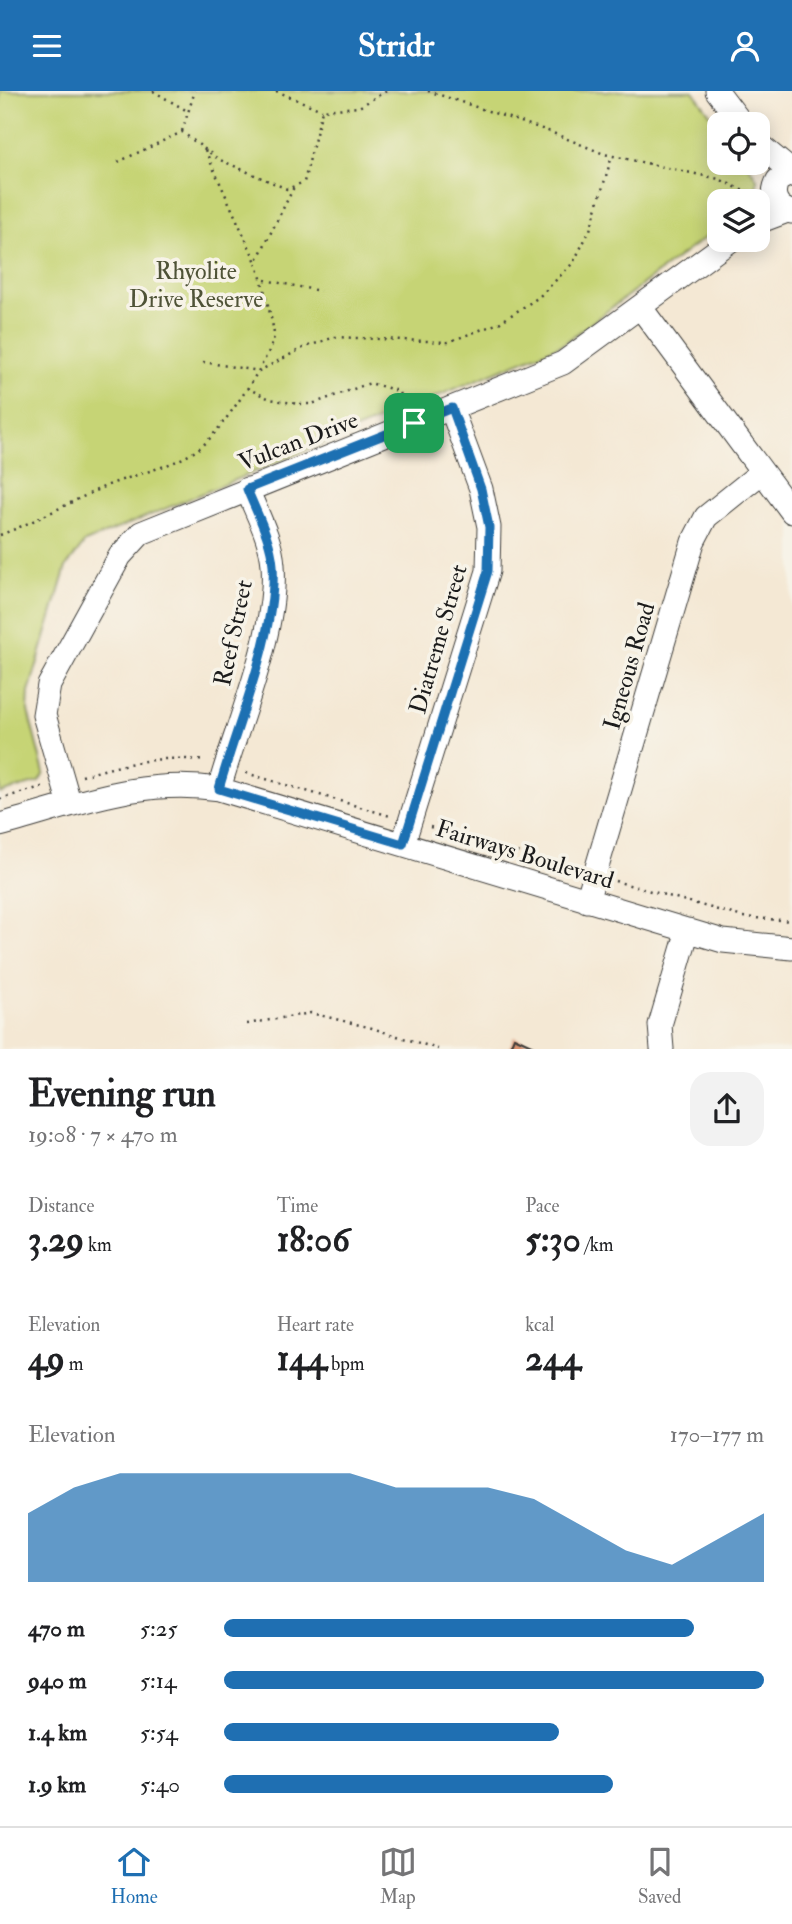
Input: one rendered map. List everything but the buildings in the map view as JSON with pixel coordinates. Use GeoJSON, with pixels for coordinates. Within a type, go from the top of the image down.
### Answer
{"type":"FeatureCollection","features":[{"type":"Feature","properties":{"kind":"street"},"geometry":{"type":"LineString","coordinates":[[717,91],[734,112]]}},
{"type":"Feature","properties":{"kind":"street"},"geometry":{"type":"LineString","coordinates":[[770,172],[781,198]]}},
{"type":"Feature","properties":{"kind":"street","name":"Vulcan Drive"},"geometry":{"type":"LineString","coordinates":[[70,806],[44,715],[44,700],[49,685],[120,556],[141,533],[563,363],[715,252]]}},
{"type":"Feature","properties":{"kind":"street"},"geometry":{"type":"LineString","coordinates":[[641,308],[792,512]]}},
{"type":"Feature","properties":{"kind":"street","name":"Diatreme Street"},"geometry":{"type":"LineString","coordinates":[[403,844],[488,571],[489,527],[481,489],[452,408]]}},
{"type":"Feature","properties":{"kind":"street","name":"Igneous Road"},"geometry":{"type":"LineString","coordinates":[[587,901],[693,542],[706,517],[762,472]]}},
{"type":"Feature","properties":{"kind":"street","name":"Reef Street"},"geometry":{"type":"LineString","coordinates":[[219,789],[272,602],[273,565],[268,540],[247,489]]}},
{"type":"Feature","properties":{"kind":"street","name":"Fairways Boulevard"},"geometry":{"type":"LineString","coordinates":[[0,825],[167,784],[219,789],[723,941],[792,948]]}},
{"type":"Feature","properties":{"kind":"street"},"geometry":{"type":"LineString","coordinates":[[662,1049],[660,1025],[688,930]]}},
{"type":"Feature","properties":{"kind":"path"},"geometry":{"type":"LineString","coordinates":[[153,91],[189,112]]}},
{"type":"Feature","properties":{"kind":"path"},"geometry":{"type":"LineString","coordinates":[[118,162],[182,132],[195,91]]}},
{"type":"Feature","properties":{"kind":"path"},"geometry":{"type":"LineString","coordinates":[[276,91],[322,110],[359,107],[386,91]]}},
{"type":"Feature","properties":{"kind":"path"},"geometry":{"type":"LineString","coordinates":[[428,91],[612,156],[719,179],[781,198]]}},
{"type":"Feature","properties":{"kind":"path"},"geometry":{"type":"LineString","coordinates":[[182,132],[218,159],[287,189],[304,182],[322,110]]}},
{"type":"Feature","properties":{"kind":"path"},"geometry":{"type":"LineString","coordinates":[[0,535],[40,520],[100,489],[150,471],[202,446],[259,371],[274,335],[263,280],[205,150]]}},
{"type":"Feature","properties":{"kind":"path"},"geometry":{"type":"LineString","coordinates":[[203,362],[259,371],[303,348],[335,337],[449,342],[499,323],[539,297],[573,263],[593,220],[612,156]]}},
{"type":"Feature","properties":{"kind":"path"},"geometry":{"type":"LineString","coordinates":[[256,262],[295,185]]}},
{"type":"Feature","properties":{"kind":"path"},"geometry":{"type":"LineString","coordinates":[[263,280],[320,291]]}},
{"type":"Feature","properties":{"kind":"path"},"geometry":{"type":"LineString","coordinates":[[247,388],[270,399],[312,404],[370,383],[398,391],[414,423]]}},
{"type":"Feature","properties":{"kind":"path"},"geometry":{"type":"LineString","coordinates":[[247,1024],[311,1013],[422,1042],[438,1049]]}},
{"type":"Feature","properties":{"kind":"green space","name":"Rhyolite Drive Reserve"},"geometry":{"type":"Polygon","coordinates":[[[0,91],[693,91],[709,112],[707,175],[754,175],[756,189],[707,189],[707,236],[563,344],[85,542],[66,567],[29,692],[28,711],[44,773],[39,782],[0,793],[0,91]]]}},
{"type":"Feature","properties":{"kind":"route"},"geometry":{"type":"LineString","coordinates":[[452,408],[481,489],[489,527],[488,571],[403,844],[219,789],[272,602],[273,565],[268,540],[247,489],[414,423],[452,408]]}}]}
